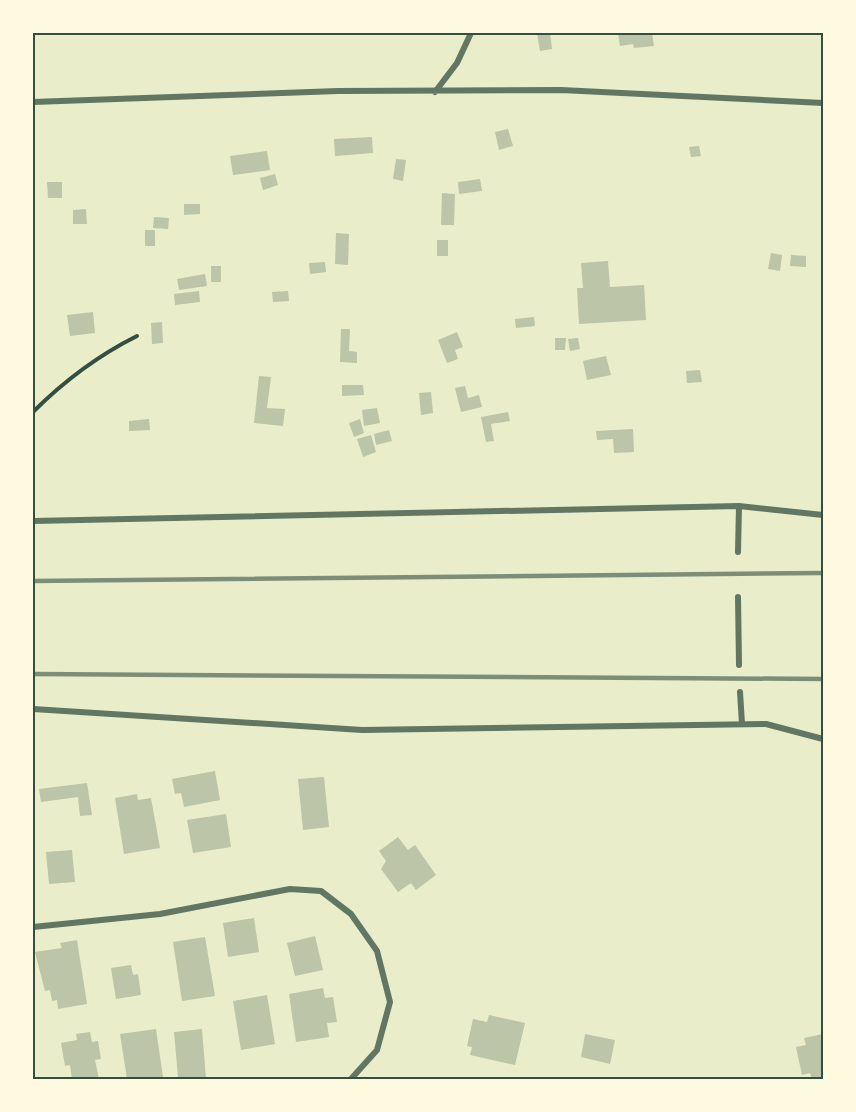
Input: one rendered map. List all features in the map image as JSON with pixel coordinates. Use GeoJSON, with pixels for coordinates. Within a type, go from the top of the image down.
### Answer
{"type":"FeatureCollection","features":[{"type":"Feature","properties":{"kind":"street"},"geometry":{"type":"LineString","coordinates":[[435,92],[456,63],[471,33]]}},
{"type":"Feature","properties":{"kind":"street"},"geometry":{"type":"LineString","coordinates":[[33,102],[338,91],[561,90],[823,103]]}},
{"type":"Feature","properties":{"kind":"street"},"geometry":{"type":"LineString","coordinates":[[33,521],[739,506],[823,515]]}},
{"type":"Feature","properties":{"kind":"street"},"geometry":{"type":"LineString","coordinates":[[738,552],[739,506]]}},
{"type":"Feature","properties":{"kind":"street"},"geometry":{"type":"LineString","coordinates":[[738,597],[739,664]]}},
{"type":"Feature","properties":{"kind":"street"},"geometry":{"type":"LineString","coordinates":[[740,692],[742,724]]}},
{"type":"Feature","properties":{"kind":"street"},"geometry":{"type":"LineString","coordinates":[[33,709],[362,730],[766,724],[823,739]]}},
{"type":"Feature","properties":{"kind":"street"},"geometry":{"type":"LineString","coordinates":[[33,927],[160,914],[290,889],[321,891],[351,914],[377,951],[390,1002],[377,1050],[351,1079]]}},
{"type":"Feature","properties":{"kind":"path"},"geometry":{"type":"LineString","coordinates":[[33,412],[79,369],[137,336]]}},
{"type":"Feature","properties":{"kind":"building"},"geometry":{"type":"Polygon","coordinates":[[[537,33],[550,33],[552,49],[540,51],[537,33]]]}},
{"type":"Feature","properties":{"kind":"building"},"geometry":{"type":"Polygon","coordinates":[[[618,33],[652,33],[654,46],[634,48],[633,44],[620,46],[618,33]]]}},
{"type":"Feature","properties":{"kind":"building"},"geometry":{"type":"Polygon","coordinates":[[[508,129],[513,146],[499,150],[495,132],[508,129]]]}},
{"type":"Feature","properties":{"kind":"building"},"geometry":{"type":"Polygon","coordinates":[[[372,137],[373,153],[335,156],[334,139],[372,137]]]}},
{"type":"Feature","properties":{"kind":"building"},"geometry":{"type":"Polygon","coordinates":[[[699,146],[701,156],[691,157],[689,147],[699,146]]]}},
{"type":"Feature","properties":{"kind":"building"},"geometry":{"type":"Polygon","coordinates":[[[267,151],[270,170],[233,175],[230,156],[267,151]]]}},
{"type":"Feature","properties":{"kind":"building"},"geometry":{"type":"Polygon","coordinates":[[[396,159],[406,160],[403,181],[393,179],[396,159]]]}},
{"type":"Feature","properties":{"kind":"building"},"geometry":{"type":"Polygon","coordinates":[[[275,174],[278,185],[263,190],[260,178],[275,174]]]}},
{"type":"Feature","properties":{"kind":"building"},"geometry":{"type":"Polygon","coordinates":[[[480,179],[482,191],[459,194],[458,182],[480,179]]]}},
{"type":"Feature","properties":{"kind":"building"},"geometry":{"type":"Polygon","coordinates":[[[47,182],[62,182],[62,198],[48,198],[47,182]]]}},
{"type":"Feature","properties":{"kind":"building"},"geometry":{"type":"Polygon","coordinates":[[[442,193],[455,194],[454,225],[441,225],[442,193]]]}},
{"type":"Feature","properties":{"kind":"building"},"geometry":{"type":"Polygon","coordinates":[[[184,204],[200,204],[200,214],[184,215],[184,204]]]}},
{"type":"Feature","properties":{"kind":"building"},"geometry":{"type":"Polygon","coordinates":[[[86,209],[87,224],[73,224],[73,210],[86,209]]]}},
{"type":"Feature","properties":{"kind":"building"},"geometry":{"type":"Polygon","coordinates":[[[154,217],[169,218],[168,229],[153,228],[154,217]]]}},
{"type":"Feature","properties":{"kind":"building"},"geometry":{"type":"Polygon","coordinates":[[[145,230],[155,230],[155,246],[145,246],[145,230]]]}},
{"type":"Feature","properties":{"kind":"building"},"geometry":{"type":"Polygon","coordinates":[[[336,233],[349,234],[348,265],[335,264],[336,233]]]}},
{"type":"Feature","properties":{"kind":"building"},"geometry":{"type":"Polygon","coordinates":[[[437,240],[448,240],[448,256],[437,256],[437,240]]]}},
{"type":"Feature","properties":{"kind":"building"},"geometry":{"type":"Polygon","coordinates":[[[771,253],[782,255],[780,271],[768,269],[771,253]]]}},
{"type":"Feature","properties":{"kind":"building"},"geometry":{"type":"Polygon","coordinates":[[[791,255],[806,256],[806,267],[790,266],[791,255]]]}},
{"type":"Feature","properties":{"kind":"building"},"geometry":{"type":"Polygon","coordinates":[[[608,261],[610,287],[644,285],[646,320],[579,324],[577,288],[583,288],[581,263],[608,261]]]}},
{"type":"Feature","properties":{"kind":"building"},"geometry":{"type":"Polygon","coordinates":[[[325,262],[326,272],[310,274],[309,263],[325,262]]]}},
{"type":"Feature","properties":{"kind":"building"},"geometry":{"type":"Polygon","coordinates":[[[211,266],[221,266],[221,282],[211,282],[211,266]]]}},
{"type":"Feature","properties":{"kind":"building"},"geometry":{"type":"Polygon","coordinates":[[[205,274],[207,286],[179,290],[177,279],[205,274]]]}},
{"type":"Feature","properties":{"kind":"building"},"geometry":{"type":"Polygon","coordinates":[[[199,291],[200,302],[175,305],[174,294],[199,291]]]}},
{"type":"Feature","properties":{"kind":"building"},"geometry":{"type":"Polygon","coordinates":[[[288,291],[289,301],[273,302],[272,292],[288,291]]]}},
{"type":"Feature","properties":{"kind":"building"},"geometry":{"type":"Polygon","coordinates":[[[93,312],[95,333],[70,336],[67,315],[93,312]]]}},
{"type":"Feature","properties":{"kind":"building"},"geometry":{"type":"Polygon","coordinates":[[[534,317],[535,326],[516,328],[515,319],[534,317]]]}},
{"type":"Feature","properties":{"kind":"building"},"geometry":{"type":"Polygon","coordinates":[[[162,322],[163,343],[152,344],[151,323],[162,322]]]}},
{"type":"Feature","properties":{"kind":"building"},"geometry":{"type":"Polygon","coordinates":[[[341,329],[350,329],[349,351],[357,352],[357,363],[340,362],[341,329]]]}},
{"type":"Feature","properties":{"kind":"building"},"geometry":{"type":"Polygon","coordinates":[[[457,332],[463,347],[455,350],[458,359],[447,363],[438,340],[457,332]]]}},
{"type":"Feature","properties":{"kind":"building"},"geometry":{"type":"Polygon","coordinates":[[[555,338],[566,338],[565,350],[555,350],[555,338]]]}},
{"type":"Feature","properties":{"kind":"building"},"geometry":{"type":"Polygon","coordinates":[[[578,338],[580,349],[570,351],[568,339],[578,338]]]}},
{"type":"Feature","properties":{"kind":"building"},"geometry":{"type":"Polygon","coordinates":[[[606,356],[611,375],[587,380],[583,361],[606,356]]]}},
{"type":"Feature","properties":{"kind":"building"},"geometry":{"type":"Polygon","coordinates":[[[700,370],[702,382],[687,383],[686,371],[700,370]]]}},
{"type":"Feature","properties":{"kind":"building"},"geometry":{"type":"Polygon","coordinates":[[[259,376],[271,377],[267,408],[285,409],[283,426],[254,423],[259,376]]]}},
{"type":"Feature","properties":{"kind":"building"},"geometry":{"type":"Polygon","coordinates":[[[342,385],[363,385],[364,395],[342,396],[342,385]]]}},
{"type":"Feature","properties":{"kind":"building"},"geometry":{"type":"Polygon","coordinates":[[[465,386],[468,398],[479,395],[482,407],[461,412],[455,388],[465,386]]]}},
{"type":"Feature","properties":{"kind":"building"},"geometry":{"type":"Polygon","coordinates":[[[431,392],[433,413],[421,415],[419,393],[431,392]]]}},
{"type":"Feature","properties":{"kind":"building"},"geometry":{"type":"Polygon","coordinates":[[[377,408],[380,423],[364,426],[362,410],[377,408]]]}},
{"type":"Feature","properties":{"kind":"building"},"geometry":{"type":"Polygon","coordinates":[[[508,412],[510,421],[491,424],[494,441],[486,442],[481,417],[508,412]]]}},
{"type":"Feature","properties":{"kind":"building"},"geometry":{"type":"Polygon","coordinates":[[[149,419],[150,430],[129,431],[129,421],[149,419]]]}},
{"type":"Feature","properties":{"kind":"building"},"geometry":{"type":"Polygon","coordinates":[[[360,419],[364,433],[354,437],[349,423],[360,419]]]}},
{"type":"Feature","properties":{"kind":"building"},"geometry":{"type":"Polygon","coordinates":[[[633,429],[634,452],[614,453],[613,439],[597,440],[596,431],[633,429]]]}},
{"type":"Feature","properties":{"kind":"building"},"geometry":{"type":"Polygon","coordinates":[[[389,430],[392,441],[376,445],[374,434],[389,430]]]}},
{"type":"Feature","properties":{"kind":"building"},"geometry":{"type":"Polygon","coordinates":[[[371,435],[376,452],[363,457],[357,439],[371,435]]]}},
{"type":"Feature","properties":{"kind":"building"},"geometry":{"type":"Polygon","coordinates":[[[215,771],[220,800],[184,807],[181,793],[175,794],[172,779],[215,771]]]}},
{"type":"Feature","properties":{"kind":"building"},"geometry":{"type":"Polygon","coordinates":[[[324,777],[329,827],[303,830],[298,779],[324,777]]]}},
{"type":"Feature","properties":{"kind":"building"},"geometry":{"type":"Polygon","coordinates":[[[87,783],[92,815],[80,816],[78,797],[41,802],[39,789],[87,783]]]}},
{"type":"Feature","properties":{"kind":"building"},"geometry":{"type":"Polygon","coordinates":[[[137,794],[138,800],[151,798],[160,848],[124,854],[115,798],[137,794]]]}},
{"type":"Feature","properties":{"kind":"building"},"geometry":{"type":"Polygon","coordinates":[[[226,814],[231,847],[193,853],[187,820],[226,814]]]}},
{"type":"Feature","properties":{"kind":"building"},"geometry":{"type":"Polygon","coordinates":[[[398,837],[408,850],[415,845],[436,875],[416,890],[411,883],[398,892],[381,869],[386,861],[379,851],[398,837]]]}},
{"type":"Feature","properties":{"kind":"building"},"geometry":{"type":"Polygon","coordinates":[[[72,850],[75,882],[49,884],[46,852],[72,850]]]}},
{"type":"Feature","properties":{"kind":"building"},"geometry":{"type":"Polygon","coordinates":[[[254,918],[259,952],[228,957],[223,923],[254,918]]]}},
{"type":"Feature","properties":{"kind":"building"},"geometry":{"type":"Polygon","coordinates":[[[315,936],[323,970],[295,976],[287,943],[315,936]]]}},
{"type":"Feature","properties":{"kind":"building"},"geometry":{"type":"Polygon","coordinates":[[[205,937],[215,996],[182,1001],[173,942],[205,937]]]}},
{"type":"Feature","properties":{"kind":"building"},"geometry":{"type":"Polygon","coordinates":[[[77,940],[87,1004],[58,1009],[57,1000],[52,1001],[50,990],[45,991],[35,952],[62,948],[60,943],[77,940]]]}},
{"type":"Feature","properties":{"kind":"building"},"geometry":{"type":"Polygon","coordinates":[[[131,965],[133,975],[138,974],[141,995],[116,999],[111,968],[131,965]]]}},
{"type":"Feature","properties":{"kind":"building"},"geometry":{"type":"Polygon","coordinates":[[[323,988],[325,998],[333,997],[337,1022],[327,1023],[329,1037],[296,1042],[289,994],[323,988]]]}},
{"type":"Feature","properties":{"kind":"building"},"geometry":{"type":"Polygon","coordinates":[[[267,995],[275,1044],[241,1050],[233,1001],[267,995]]]}},
{"type":"Feature","properties":{"kind":"building"},"geometry":{"type":"Polygon","coordinates":[[[489,1015],[525,1023],[515,1065],[470,1055],[472,1047],[467,1046],[473,1019],[487,1022],[489,1015]]]}},
{"type":"Feature","properties":{"kind":"building"},"geometry":{"type":"Polygon","coordinates":[[[156,1029],[163,1077],[127,1079],[120,1034],[156,1029]]]}},
{"type":"Feature","properties":{"kind":"building"},"geometry":{"type":"Polygon","coordinates":[[[202,1029],[206,1079],[178,1077],[174,1032],[202,1029]]]}},
{"type":"Feature","properties":{"kind":"building"},"geometry":{"type":"Polygon","coordinates":[[[90,1032],[92,1042],[98,1041],[101,1059],[95,1060],[99,1079],[72,1079],[70,1065],[65,1066],[61,1043],[77,1040],[76,1034],[90,1032]]]}},
{"type":"Feature","properties":{"kind":"building"},"geometry":{"type":"Polygon","coordinates":[[[585,1034],[615,1040],[610,1064],[581,1057],[585,1034]]]}},
{"type":"Feature","properties":{"kind":"building"},"geometry":{"type":"Polygon","coordinates":[[[823,1034],[823,1079],[812,1079],[810,1073],[802,1075],[796,1047],[806,1045],[804,1038],[823,1034]]]}},
{"type":"Feature","properties":{"kind":"railway"},"geometry":{"type":"LineString","coordinates":[[33,581],[823,573]]}},
{"type":"Feature","properties":{"kind":"railway"},"geometry":{"type":"LineString","coordinates":[[33,674],[823,679]]}}]}
